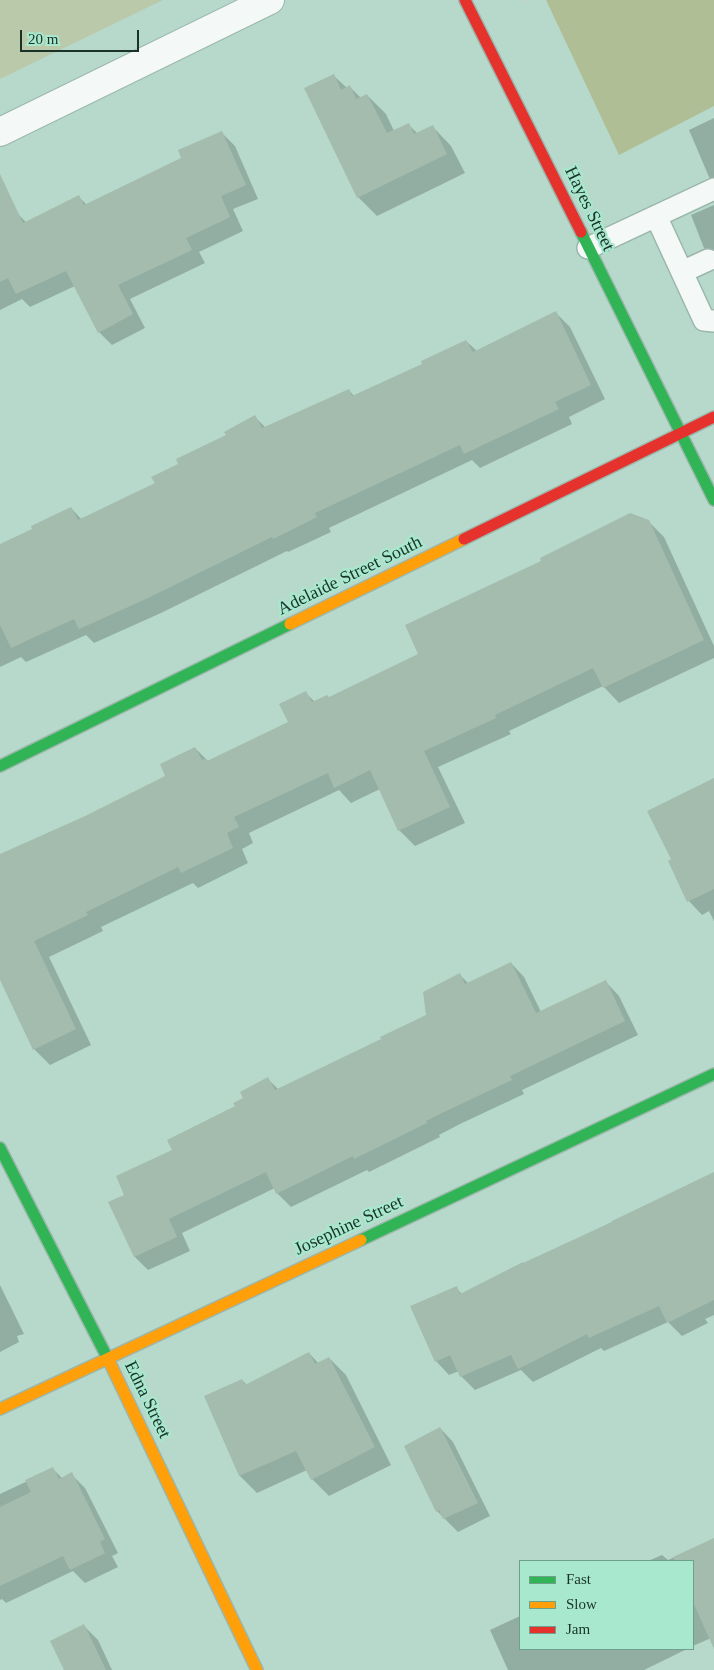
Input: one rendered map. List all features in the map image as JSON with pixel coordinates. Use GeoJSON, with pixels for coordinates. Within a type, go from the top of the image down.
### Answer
{"type":"FeatureCollection","features":[{"type":"Feature","properties":{"kind":"street"},"geometry":{"type":"LineString","coordinates":[[0,132],[270,0]]}},
{"type":"Feature","properties":{"kind":"street","name":"Hayes Street"},"geometry":{"type":"LineString","coordinates":[[465,0],[714,500]]}},
{"type":"Feature","properties":{"kind":"street","name":"Adelaide Street South"},"geometry":{"type":"LineString","coordinates":[[0,766],[714,417]]}},
{"type":"Feature","properties":{"kind":"street","name":"Josephine Street"},"geometry":{"type":"LineString","coordinates":[[0,1410],[714,1074]]}},
{"type":"Feature","properties":{"kind":"street","name":"Edna Street"},"geometry":{"type":"LineString","coordinates":[[0,1148],[108,1358],[257,1670]]}},
{"type":"Feature","properties":{"kind":"lane"},"geometry":{"type":"LineString","coordinates":[[588,248],[714,189]]}},
{"type":"Feature","properties":{"kind":"lane"},"geometry":{"type":"LineString","coordinates":[[656,216],[704,320],[714,321]]}},
{"type":"Feature","properties":{"kind":"lane"},"geometry":{"type":"LineString","coordinates":[[682,272],[708,260]]}},
{"type":"Feature","properties":{"kind":"path"},"geometry":{"type":"LineString","coordinates":[[522,1],[527,0]]}},
{"type":"Feature","properties":{"kind":"green space"},"geometry":{"type":"Polygon","coordinates":[[[0,0],[163,0],[0,79],[0,0]]]}},
{"type":"Feature","properties":{"kind":"green space"},"geometry":{"type":"Polygon","coordinates":[[[546,0],[714,0],[714,106],[619,155],[546,0]]]}},
{"type":"Feature","properties":{"kind":"building"},"geometry":{"type":"Polygon","coordinates":[[[334,74],[341,90],[350,85],[356,99],[367,94],[387,133],[409,123],[414,134],[433,125],[447,154],[357,198],[304,88],[334,74]]]}},
{"type":"Feature","properties":{"kind":"building"},"geometry":{"type":"Polygon","coordinates":[[[222,131],[246,185],[221,196],[230,217],[186,238],[192,250],[118,285],[133,314],[98,333],[66,271],[16,294],[8,278],[0,282],[0,174],[23,223],[79,195],[84,205],[181,158],[178,150],[222,131]]]}},
{"type":"Feature","properties":{"kind":"building"},"geometry":{"type":"Polygon","coordinates":[[[556,311],[591,385],[555,402],[559,409],[464,454],[460,445],[315,513],[317,517],[273,539],[272,537],[146,599],[79,629],[74,619],[11,648],[0,625],[0,544],[32,529],[31,526],[71,507],[78,520],[155,483],[151,477],[178,464],[176,459],[226,435],[224,432],[255,415],[262,428],[349,389],[352,396],[422,364],[421,361],[466,340],[473,352],[556,311]]]}},
{"type":"Feature","properties":{"kind":"building"},"geometry":{"type":"Polygon","coordinates":[[[630,513],[649,520],[704,640],[603,688],[593,668],[495,715],[496,718],[424,751],[450,807],[398,831],[370,770],[334,788],[328,773],[234,817],[239,827],[227,833],[233,848],[181,873],[178,867],[86,912],[88,915],[34,941],[76,1029],[33,1050],[0,980],[0,854],[83,817],[165,776],[160,764],[195,747],[202,760],[206,759],[207,761],[288,722],[279,704],[306,691],[312,702],[327,695],[329,697],[418,654],[405,625],[541,561],[540,558],[630,513]]]}},
{"type":"Feature","properties":{"kind":"building"},"geometry":{"type":"Polygon","coordinates":[[[714,778],[714,889],[687,902],[668,861],[671,859],[647,811],[714,778]]]}},
{"type":"Feature","properties":{"kind":"building"},"geometry":{"type":"Polygon","coordinates":[[[511,962],[536,1013],[606,980],[625,1021],[510,1076],[512,1080],[426,1121],[427,1123],[354,1159],[353,1156],[276,1194],[266,1172],[169,1219],[177,1237],[134,1257],[108,1202],[124,1195],[116,1176],[172,1150],[167,1140],[235,1106],[233,1103],[243,1098],[240,1092],[268,1077],[275,1090],[426,1015],[423,992],[460,973],[465,984],[511,962]]]}},
{"type":"Feature","properties":{"kind":"building"},"geometry":{"type":"Polygon","coordinates":[[[714,1172],[714,1300],[667,1323],[659,1306],[589,1338],[587,1334],[518,1369],[511,1355],[460,1377],[450,1355],[435,1362],[410,1306],[457,1286],[460,1294],[523,1262],[612,1222],[714,1172]]]}},
{"type":"Feature","properties":{"kind":"building"},"geometry":{"type":"Polygon","coordinates":[[[309,1352],[315,1364],[329,1357],[375,1447],[311,1480],[296,1451],[239,1476],[204,1396],[242,1379],[245,1385],[309,1352]]]}},
{"type":"Feature","properties":{"kind":"building"},"geometry":{"type":"Polygon","coordinates":[[[440,1427],[478,1503],[443,1519],[439,1510],[436,1512],[404,1446],[440,1427]]]}},
{"type":"Feature","properties":{"kind":"building"},"geometry":{"type":"Polygon","coordinates":[[[53,1467],[59,1479],[72,1472],[105,1539],[100,1542],[105,1553],[70,1570],[63,1556],[0,1586],[0,1507],[31,1492],[25,1480],[53,1467]]]}},
{"type":"Feature","properties":{"kind":"building"},"geometry":{"type":"Polygon","coordinates":[[[714,1538],[714,1649],[694,1604],[694,1560],[674,1560],[673,1557],[714,1538]]]}},
{"type":"Feature","properties":{"kind":"building"},"geometry":{"type":"Polygon","coordinates":[[[84,1624],[106,1670],[64,1670],[50,1641],[84,1624]]]}},
{"type":"Feature","properties":{"kind":"traffic: fast"},"geometry":{"type":"LineString","coordinates":[[581,232],[714,500]]}},
{"type":"Feature","properties":{"kind":"traffic: fast"},"geometry":{"type":"LineString","coordinates":[[0,766],[290,624]]}},
{"type":"Feature","properties":{"kind":"traffic: fast"},"geometry":{"type":"LineString","coordinates":[[361,1240],[714,1074]]}},
{"type":"Feature","properties":{"kind":"traffic: fast"},"geometry":{"type":"LineString","coordinates":[[0,1148],[108,1359]]}},
{"type":"Feature","properties":{"kind":"traffic: slow"},"geometry":{"type":"LineString","coordinates":[[290,624],[464,539]]}},
{"type":"Feature","properties":{"kind":"traffic: slow"},"geometry":{"type":"LineString","coordinates":[[0,1409],[361,1240]]}},
{"type":"Feature","properties":{"kind":"traffic: slow"},"geometry":{"type":"LineString","coordinates":[[108,1359],[257,1670]]}},
{"type":"Feature","properties":{"kind":"traffic: jam"},"geometry":{"type":"LineString","coordinates":[[465,0],[581,232]]}},
{"type":"Feature","properties":{"kind":"traffic: jam"},"geometry":{"type":"LineString","coordinates":[[464,539],[714,417]]}}]}
